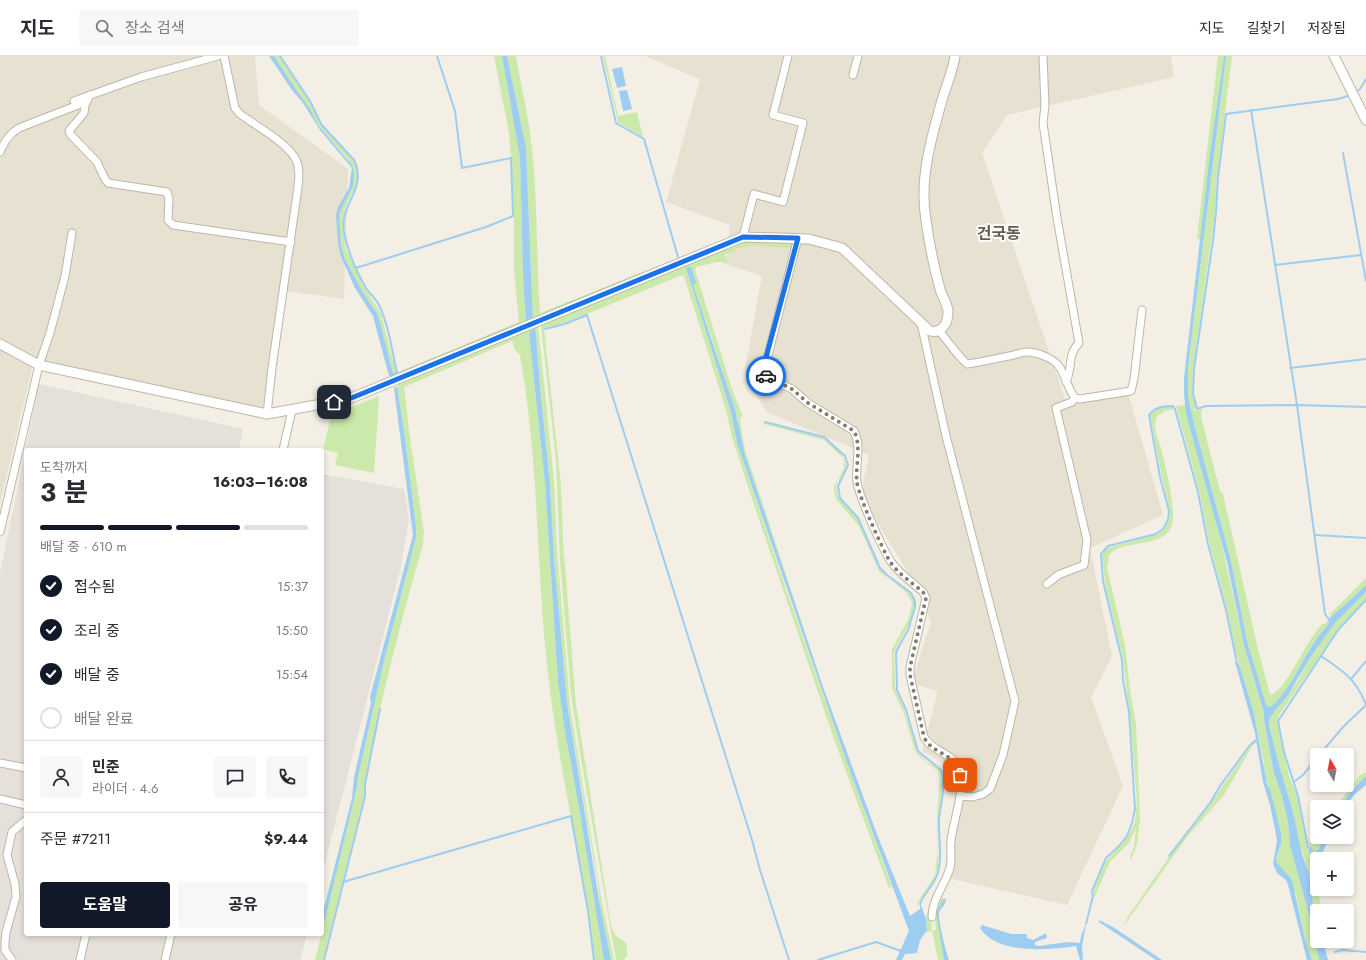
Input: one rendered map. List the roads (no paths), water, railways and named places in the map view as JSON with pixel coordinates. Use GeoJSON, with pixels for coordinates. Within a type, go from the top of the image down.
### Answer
{"type":"FeatureCollection","features":[{"type":"Feature","properties":{"kind":"street"},"geometry":{"type":"LineString","coordinates":[[74,101],[141,78],[218,56]]}},
{"type":"Feature","properties":{"kind":"street"},"geometry":{"type":"LineString","coordinates":[[224,56],[235,108],[240,114],[292,152],[297,162],[299,178],[272,368],[268,414]]}},
{"type":"Feature","properties":{"kind":"street"},"geometry":{"type":"LineString","coordinates":[[743,237],[754,194],[783,202],[803,123],[773,115],[788,56]]}},
{"type":"Feature","properties":{"kind":"street"},"geometry":{"type":"LineString","coordinates":[[853,75],[858,56]]}},
{"type":"Feature","properties":{"kind":"street"},"geometry":{"type":"LineString","coordinates":[[1043,56],[1045,105],[1043,123],[1056,218],[1079,343],[1070,354],[1070,371],[1066,382]]}},
{"type":"Feature","properties":{"kind":"street"},"geometry":{"type":"LineString","coordinates":[[1334,56],[1366,120]]}},
{"type":"Feature","properties":{"kind":"street"},"geometry":{"type":"LineString","coordinates":[[0,344],[39,365],[268,414],[349,399],[743,237],[809,239],[842,248],[930,331],[939,330],[944,327],[948,311],[940,290],[926,219],[924,184],[926,168],[941,102],[955,57]]}},
{"type":"Feature","properties":{"kind":"street"},"geometry":{"type":"LineString","coordinates":[[0,152],[7,137],[12,132],[78,105],[90,95]]}},
{"type":"Feature","properties":{"kind":"street"},"geometry":{"type":"LineString","coordinates":[[90,95],[84,113],[69,131],[70,134],[97,162],[108,183],[167,192],[169,199],[168,220],[173,225],[291,242]]}},
{"type":"Feature","properties":{"kind":"street"},"geometry":{"type":"LineString","coordinates":[[0,532],[39,365],[50,333],[65,276],[72,234]]}},
{"type":"Feature","properties":{"kind":"street"},"geometry":{"type":"LineString","coordinates":[[798,238],[764,371],[765,375],[770,379],[792,389],[808,403],[854,431],[857,436],[857,481],[865,506],[891,562],[923,592],[926,598],[912,657],[910,675],[924,737],[927,744],[948,755],[955,761],[959,768],[960,775],[960,796],[951,840],[950,867],[932,908],[932,917]]}},
{"type":"Feature","properties":{"kind":"street"},"geometry":{"type":"LineString","coordinates":[[939,330],[950,343],[958,356],[967,364],[1027,352],[1039,354],[1057,365],[1070,392],[1075,398],[1080,399],[1131,391],[1134,379],[1142,310]]}},
{"type":"Feature","properties":{"kind":"street"},"geometry":{"type":"LineString","coordinates":[[921,323],[946,436],[1015,702],[1003,755],[990,789],[983,794],[973,797],[960,796]]}},
{"type":"Feature","properties":{"kind":"street"},"geometry":{"type":"LineString","coordinates":[[1047,584],[1058,575],[1084,564],[1087,540],[1056,408],[1072,402],[1075,398]]}},
{"type":"Feature","properties":{"kind":"street"},"geometry":{"type":"LineString","coordinates":[[284,448],[292,410]]}},
{"type":"Feature","properties":{"kind":"street"},"geometry":{"type":"LineString","coordinates":[[0,763],[24,768]]}},
{"type":"Feature","properties":{"kind":"street"},"geometry":{"type":"LineString","coordinates":[[0,799],[24,805]]}},
{"type":"Feature","properties":{"kind":"street"},"geometry":{"type":"LineString","coordinates":[[12,960],[6,950],[5,942],[6,932],[16,897],[15,884],[7,855],[12,832],[24,822]]}},
{"type":"Feature","properties":{"kind":"street"},"geometry":{"type":"LineString","coordinates":[[80,960],[86,936]]}},
{"type":"Feature","properties":{"kind":"street"},"geometry":{"type":"LineString","coordinates":[[165,960],[171,936]]}},
{"type":"Feature","properties":{"kind":"water"},"geometry":{"type":"Polygon","coordinates":[[[269,56],[274,56],[310,109],[318,125],[352,165],[354,173],[353,186],[339,214],[341,246],[345,259],[362,291],[378,315],[394,378],[392,379],[389,376],[373,316],[355,288],[341,257],[338,243],[336,215],[338,207],[349,188],[352,168],[320,130],[303,103],[292,90],[269,56]]]}},
{"type":"Feature","properties":{"kind":"water"},"geometry":{"type":"Polygon","coordinates":[[[502,56],[507,56],[526,148],[533,321],[526,324],[523,276],[520,158],[502,56]]]}},
{"type":"Feature","properties":{"kind":"water"},"geometry":{"type":"Polygon","coordinates":[[[1224,56],[1226,56],[1188,367],[1188,397],[1231,561],[1247,641],[1266,705],[1270,707],[1282,695],[1294,678],[1316,640],[1329,623],[1328,620],[1366,585],[1366,592],[1335,623],[1310,658],[1288,695],[1270,717],[1269,725],[1279,765],[1293,812],[1302,854],[1309,873],[1310,896],[1312,896],[1313,904],[1310,904],[1310,918],[1290,845],[1288,822],[1281,793],[1274,773],[1264,713],[1244,645],[1227,562],[1186,414],[1184,378],[1210,153],[1224,56]]]}},
{"type":"Feature","properties":{"kind":"water"},"geometry":{"type":"Polygon","coordinates":[[[622,67],[626,86],[617,88],[612,69],[622,67]]]}},
{"type":"Feature","properties":{"kind":"water"},"geometry":{"type":"Polygon","coordinates":[[[627,90],[632,109],[623,111],[619,91],[627,90]]]}},
{"type":"Feature","properties":{"kind":"water"},"geometry":{"type":"Polygon","coordinates":[[[691,267],[696,283],[693,285],[735,409],[745,455],[822,684],[878,837],[910,916],[920,909],[920,904],[926,919],[927,930],[920,940],[917,953],[905,954],[902,960],[896,960],[909,931],[846,760],[737,443],[731,412],[686,268],[691,267]]]}},
{"type":"Feature","properties":{"kind":"water"},"geometry":{"type":"Polygon","coordinates":[[[533,329],[535,330],[536,334],[550,484],[554,557],[567,703],[600,906],[611,960],[604,960],[565,732],[558,682],[545,483],[529,333],[533,329]]]}},
{"type":"Feature","properties":{"kind":"water"},"geometry":{"type":"Polygon","coordinates":[[[397,387],[404,430],[416,526],[416,538],[384,661],[357,787],[324,924],[324,908],[352,798],[354,777],[371,703],[370,697],[413,535],[394,388],[397,387]]]}},
{"type":"Feature","properties":{"kind":"water"},"geometry":{"type":"Polygon","coordinates":[[[1236,658],[1254,714],[1267,784],[1270,789],[1281,833],[1281,844],[1276,859],[1277,863],[1292,880],[1305,939],[1312,960],[1307,960],[1286,880],[1277,873],[1273,864],[1277,841],[1275,829],[1263,782],[1255,733],[1235,662],[1236,658]]]}},
{"type":"Feature","properties":{"kind":"water"},"geometry":{"type":"Polygon","coordinates":[[[1366,776],[1366,785],[1350,800],[1345,800],[1351,792],[1354,792],[1354,788],[1366,776]]]}},
{"type":"Feature","properties":{"kind":"water"},"geometry":{"type":"Polygon","coordinates":[[[1321,844],[1326,844],[1323,852],[1314,852],[1319,849],[1321,844]]]}},
{"type":"Feature","properties":{"kind":"water"},"geometry":{"type":"Polygon","coordinates":[[[1308,847],[1311,847],[1314,852],[1310,852],[1310,856],[1308,847]]]}},
{"type":"Feature","properties":{"kind":"water"},"geometry":{"type":"Polygon","coordinates":[[[943,899],[946,899],[939,913],[939,917],[942,936],[949,960],[944,960],[937,917],[937,911],[943,899]]]}},
{"type":"Feature","properties":{"kind":"water"},"geometry":{"type":"Polygon","coordinates":[[[1099,920],[1113,927],[1162,960],[1156,960],[1099,922],[1099,920]]]}},
{"type":"Feature","properties":{"kind":"water"},"geometry":{"type":"Polygon","coordinates":[[[1086,924],[1082,946],[1083,960],[1080,960],[1076,946],[1052,949],[1024,949],[1011,947],[998,943],[988,937],[980,928],[982,925],[1011,934],[1027,934],[1027,938],[1033,940],[1046,933],[1047,938],[1035,942],[1035,945],[1038,946],[1068,942],[1080,943],[1086,924]]]}},
{"type":"Feature","properties":{"kind":"water"},"geometry":{"type":"Polygon","coordinates":[[[1316,948],[1325,948],[1328,960],[1319,960],[1316,948]]]}},
{"type":"Feature","properties":{"kind":"waterway"},"geometry":{"type":"LineString","coordinates":[[280,56],[310,101],[321,124],[354,160],[358,180],[345,213],[344,232],[350,254],[356,268],[366,288],[379,305],[385,321],[397,373],[393,374]]}},
{"type":"Feature","properties":{"kind":"waterway"},"geometry":{"type":"LineString","coordinates":[[356,268],[486,227],[513,216],[511,158],[462,168],[455,111],[437,56]]}},
{"type":"Feature","properties":{"kind":"waterway"},"geometry":{"type":"LineString","coordinates":[[601,56],[616,123],[644,139],[678,257]]}},
{"type":"Feature","properties":{"kind":"waterway"},"geometry":{"type":"LineString","coordinates":[[1355,93],[1360,89],[1366,79]]}},
{"type":"Feature","properties":{"kind":"waterway"},"geometry":{"type":"LineString","coordinates":[[1351,95],[1338,99],[1226,114],[1218,177],[1213,240],[1194,369],[1193,393],[1197,409],[1206,406],[1297,405],[1366,407]]}},
{"type":"Feature","properties":{"kind":"waterway"},"geometry":{"type":"LineString","coordinates":[[1251,110],[1297,405],[1325,614],[1329,619]]}},
{"type":"Feature","properties":{"kind":"waterway"},"geometry":{"type":"LineString","coordinates":[[1343,153],[1366,281]]}},
{"type":"Feature","properties":{"kind":"waterway"},"geometry":{"type":"LineString","coordinates":[[1275,265],[1361,255]]}},
{"type":"Feature","properties":{"kind":"waterway"},"geometry":{"type":"LineString","coordinates":[[545,329],[565,324],[587,315],[789,960]]}},
{"type":"Feature","properties":{"kind":"waterway"},"geometry":{"type":"LineString","coordinates":[[1290,368],[1366,359]]}},
{"type":"Feature","properties":{"kind":"waterway"},"geometry":{"type":"LineString","coordinates":[[1086,924],[1093,896],[1092,891],[1106,858],[1127,836],[1135,809],[1129,712],[1123,680],[1122,660],[1103,581],[1101,554],[1108,546],[1156,534],[1163,529],[1168,520],[1169,511],[1160,477],[1149,415],[1154,410],[1160,408],[1173,406],[1175,409],[1198,492],[1208,544],[1226,610],[1236,658]]}},
{"type":"Feature","properties":{"kind":"waterway"},"geometry":{"type":"LineString","coordinates":[[765,422],[824,437],[845,456],[848,465],[838,486],[840,498],[858,518],[880,568],[911,593],[915,601],[915,607],[908,630],[896,652],[897,690],[906,710],[918,751],[941,770],[943,782],[943,794],[939,819],[940,852],[937,877],[920,904]]}},
{"type":"Feature","properties":{"kind":"waterway"},"geometry":{"type":"LineString","coordinates":[[1315,535],[1366,538]]}},
{"type":"Feature","properties":{"kind":"waterway"},"geometry":{"type":"LineString","coordinates":[[1325,748],[1344,726],[1366,705],[1358,689],[1348,676],[1321,656],[1338,630],[1366,600]]}},
{"type":"Feature","properties":{"kind":"waterway"},"geometry":{"type":"LineString","coordinates":[[1308,847],[1298,796],[1284,752],[1278,721],[1321,656]]}},
{"type":"Feature","properties":{"kind":"waterway"},"geometry":{"type":"LineString","coordinates":[[1351,679],[1366,661]]}},
{"type":"Feature","properties":{"kind":"waterway"},"geometry":{"type":"LineString","coordinates":[[324,960],[365,796],[365,784],[380,709]]}},
{"type":"Feature","properties":{"kind":"waterway"},"geometry":{"type":"LineString","coordinates":[[1169,856],[1210,803],[1220,786],[1250,745],[1256,740]]}},
{"type":"Feature","properties":{"kind":"waterway"},"geometry":{"type":"LineString","coordinates":[[1295,781],[1303,775],[1310,766]]}},
{"type":"Feature","properties":{"kind":"waterway"},"geometry":{"type":"LineString","coordinates":[[343,882],[571,816],[588,911],[594,960]]}},
{"type":"Feature","properties":{"kind":"waterway"},"geometry":{"type":"LineString","coordinates":[[818,960],[876,942],[901,951]]}},
{"type":"Feature","properties":{"kind":"waterway"},"geometry":{"type":"LineString","coordinates":[[1335,952],[1342,950],[1366,952]]}},
{"type":"Feature","properties":{"kind":"district","name":"건국동"},"geometry":{"type":"Point","coordinates":[999,233]}}]}
